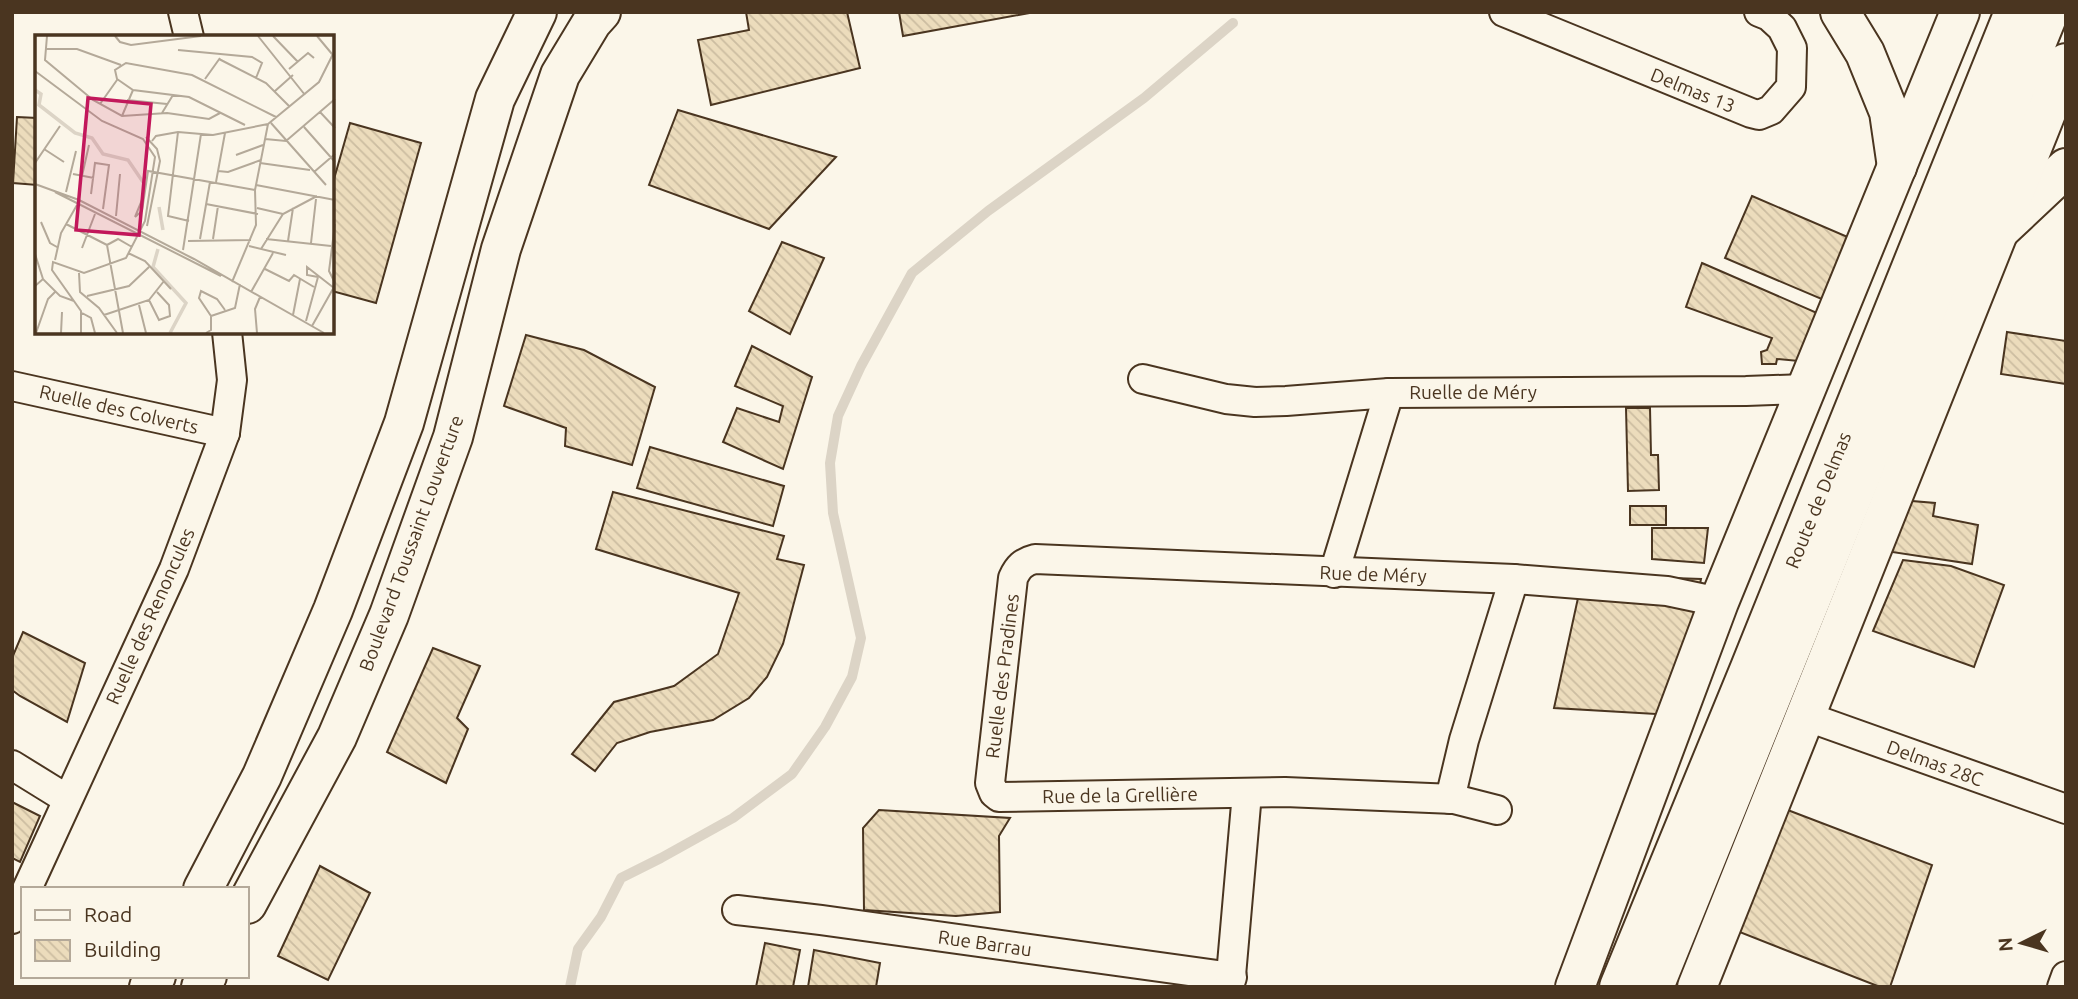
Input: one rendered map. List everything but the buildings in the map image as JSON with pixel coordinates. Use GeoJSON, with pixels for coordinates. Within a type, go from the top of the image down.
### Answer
{"type":"FeatureCollection","features":[{"type":"Feature","properties":{"kind":"main road"},"geometry":{"type":"LineString","coordinates":[[204,887],[262,776],[334,610],[404,423],[495,99],[537,12]]}},
{"type":"Feature","properties":{"kind":"main road","name":"Boulevard Toussaint Louverture"},"geometry":{"type":"LineString","coordinates":[[248,902],[337,737],[389,615],[453,437],[501,249],[560,75],[601,12]]}},
{"type":"Feature","properties":{"kind":"main road"},"geometry":{"type":"LineString","coordinates":[[1840,12],[1866,53],[1889,112],[1897,167]]}},
{"type":"Feature","properties":{"kind":"main road"},"geometry":{"type":"LineString","coordinates":[[1575,987],[1719,602],[1960,12]]}},
{"type":"Feature","properties":{"kind":"main road","name":"Route de Delmas"},"geometry":{"type":"LineString","coordinates":[[1654,987],[1764,674],[2014,12]]}},
{"type":"Feature","properties":{"kind":"main road","name":"Route de Delmas"},"geometry":{"type":"LineString","coordinates":[[1619,987],[1764,674],[2049,12]]}},
{"type":"Feature","properties":{"kind":"main road"},"geometry":{"type":"LineString","coordinates":[[1697,987],[2066,64]]}},
{"type":"Feature","properties":{"kind":"main road"},"geometry":{"type":"LineString","coordinates":[[1999,231],[2066,168]]}},
{"type":"Feature","properties":{"kind":"street"},"geometry":{"type":"LineString","coordinates":[[183,12],[189,35]]}},
{"type":"Feature","properties":{"kind":"street","name":"Delmas 13"},"geometry":{"type":"LineString","coordinates":[[1504,12],[1759,114],[1771,110],[1791,87],[1792,48],[1782,28],[1769,16],[1759,12]]}},
{"type":"Feature","properties":{"kind":"street","name":"Ruelle des Renoncules"},"geometry":{"type":"LineString","coordinates":[[28,887],[174,569],[225,433],[232,380],[227,334]]}},
{"type":"Feature","properties":{"kind":"street","name":"Ruelle de Méry"},"geometry":{"type":"LineString","coordinates":[[1143,379],[1226,399],[1255,402],[1389,393],[1746,391],[1805,388]]}},
{"type":"Feature","properties":{"kind":"street","name":"Ruelle des Colverts"},"geometry":{"type":"LineString","coordinates":[[12,386],[225,433]]}},
{"type":"Feature","properties":{"kind":"street"},"geometry":{"type":"LineString","coordinates":[[1334,573],[1389,393]]}},
{"type":"Feature","properties":{"kind":"street","name":"Rue de Méry"},"geometry":{"type":"LineString","coordinates":[[1025,562],[1035,559],[1514,579],[1667,591],[1719,602]]}},
{"type":"Feature","properties":{"kind":"street","name":"Ruelle des Pradines"},"geometry":{"type":"LineString","coordinates":[[994,793],[990,783],[1013,578],[1017,568],[1025,562]]}},
{"type":"Feature","properties":{"kind":"street"},"geometry":{"type":"LineString","coordinates":[[1450,799],[1464,740],[1514,579]]}},
{"type":"Feature","properties":{"kind":"street","name":"Delmas 28C"},"geometry":{"type":"LineString","coordinates":[[1805,716],[2066,809]]}},
{"type":"Feature","properties":{"kind":"street"},"geometry":{"type":"LineString","coordinates":[[12,765],[67,799]]}},
{"type":"Feature","properties":{"kind":"street","name":"Rue de la Grellière"},"geometry":{"type":"LineString","coordinates":[[994,793],[999,797],[1285,792],[1450,799],[1497,810]]}},
{"type":"Feature","properties":{"kind":"street"},"geometry":{"type":"LineString","coordinates":[[1231,982],[1247,793]]}},
{"type":"Feature","properties":{"kind":"street"},"geometry":{"type":"LineString","coordinates":[[12,919],[21,901]]}},
{"type":"Feature","properties":{"kind":"street","name":"Rue Barrau"},"geometry":{"type":"LineString","coordinates":[[737,910],[821,920],[1231,982]]}},
{"type":"Feature","properties":{"kind":"street"},"geometry":{"type":"LineString","coordinates":[[2062,987],[2066,976]]}},
{"type":"Feature","properties":{"kind":"waterway"},"geometry":{"type":"LineString","coordinates":[[570,987],[578,949],[601,917],[621,878],[733,818],[792,774],[825,727],[852,677],[861,638],[833,513],[830,463],[838,416],[861,366],[912,273],[988,211],[1144,98],[1233,23]]}}]}
